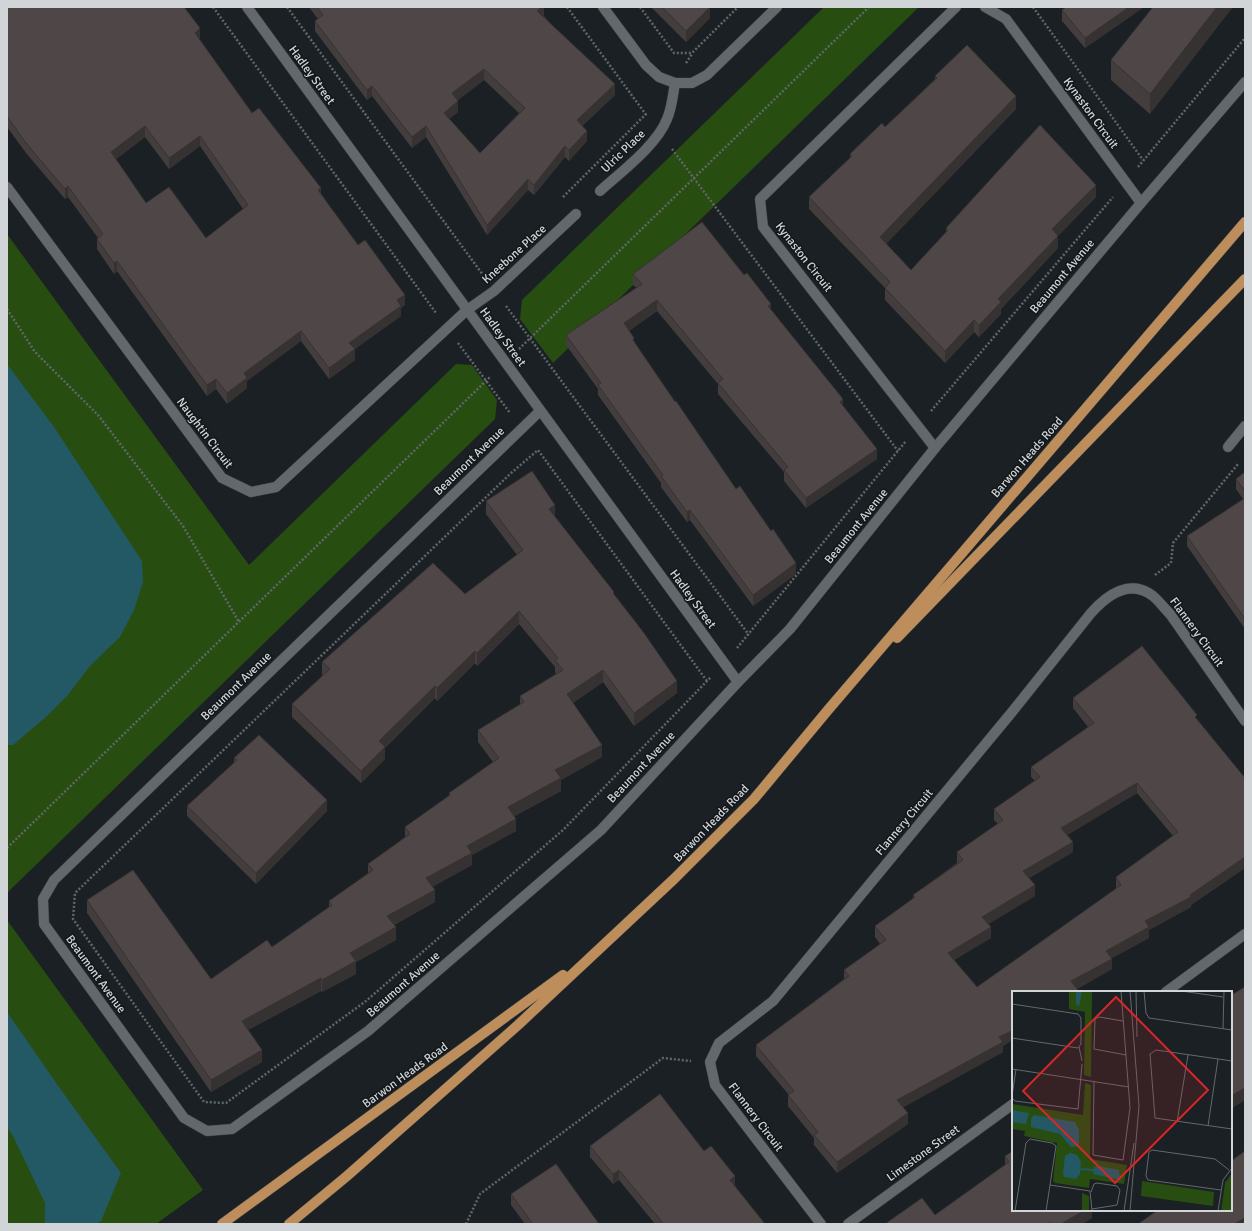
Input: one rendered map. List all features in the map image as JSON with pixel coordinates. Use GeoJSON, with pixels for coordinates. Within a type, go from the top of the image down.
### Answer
{"type":"FeatureCollection","features":[{"type":"Feature","properties":{"kind":"main road","name":"Barwon Heads Road"},"geometry":{"type":"LineString","coordinates":[[289,1224],[347,1176],[518,1025],[674,879],[754,799],[828,710],[1245,222]]}},
{"type":"Feature","properties":{"kind":"main road","name":"Barwon Heads Road"},"geometry":{"type":"LineString","coordinates":[[828,710],[1245,279]]}},
{"type":"Feature","properties":{"kind":"main road","name":"Barwon Heads Road"},"geometry":{"type":"LineString","coordinates":[[222,1224],[603,946]]}},
{"type":"Feature","properties":{"kind":"street","name":"Hadley Street"},"geometry":{"type":"LineString","coordinates":[[246,7],[738,682]]}},
{"type":"Feature","properties":{"kind":"street"},"geometry":{"type":"LineString","coordinates":[[603,7],[646,65],[658,77],[675,83],[692,83],[707,75],[777,7]]}},
{"type":"Feature","properties":{"kind":"street","name":"Kynaston Circuit"},"geometry":{"type":"LineString","coordinates":[[935,448],[763,227],[760,199],[956,7]]}},
{"type":"Feature","properties":{"kind":"street","name":"Kynaston Circuit"},"geometry":{"type":"LineString","coordinates":[[985,7],[1006,19],[1141,203]]}},
{"type":"Feature","properties":{"kind":"street","name":"Beaumont Avenue"},"geometry":{"type":"LineString","coordinates":[[540,411],[54,880],[43,899],[44,924],[184,1118],[207,1131],[232,1129],[368,1031],[601,830],[738,682],[790,629],[935,448],[1245,82]]}},
{"type":"Feature","properties":{"kind":"street","name":"Ulric Place"},"geometry":{"type":"LineString","coordinates":[[600,191],[652,143],[660,132],[667,119],[675,83]]}},
{"type":"Feature","properties":{"kind":"street","name":"Naughtin Circuit"},"geometry":{"type":"LineString","coordinates":[[7,186],[222,478],[251,492],[276,487],[467,310]]}},
{"type":"Feature","properties":{"kind":"street","name":"Kneebone Place"},"geometry":{"type":"LineString","coordinates":[[467,310],[494,291],[576,214]]}},
{"type":"Feature","properties":{"kind":"street"},"geometry":{"type":"LineString","coordinates":[[1228,447],[1245,426]]}},
{"type":"Feature","properties":{"kind":"street","name":"Flannery Circuit"},"geometry":{"type":"LineString","coordinates":[[821,1224],[715,1085],[710,1062],[719,1043],[773,1001],[1012,712],[1098,605],[1113,593],[1136,588],[1152,595],[1170,614],[1245,721]]}},
{"type":"Feature","properties":{"kind":"street"},"geometry":{"type":"LineString","coordinates":[[1167,991],[1245,934]]}},
{"type":"Feature","properties":{"kind":"street","name":"Limestone Street"},"geometry":{"type":"LineString","coordinates":[[848,1224],[1012,1105]]}},
{"type":"Feature","properties":{"kind":"path"},"geometry":{"type":"LineString","coordinates":[[213,7],[707,681]]}},
{"type":"Feature","properties":{"kind":"path"},"geometry":{"type":"LineString","coordinates":[[287,7],[494,291],[749,635]]}},
{"type":"Feature","properties":{"kind":"path"},"geometry":{"type":"LineString","coordinates":[[567,7],[898,451]]}},
{"type":"Feature","properties":{"kind":"path"},"geometry":{"type":"LineString","coordinates":[[640,7],[674,53],[692,54],[738,7]]}},
{"type":"Feature","properties":{"kind":"path"},"geometry":{"type":"LineString","coordinates":[[7,848],[870,7]]}},
{"type":"Feature","properties":{"kind":"path"},"geometry":{"type":"LineString","coordinates":[[1033,7],[1143,160]]}},
{"type":"Feature","properties":{"kind":"path"},"geometry":{"type":"LineString","coordinates":[[538,450],[504,479],[75,893],[73,920],[204,1102],[226,1103],[366,1000],[563,830],[707,681],[749,635],[918,426],[1126,182],[1245,38]]}},
{"type":"Feature","properties":{"kind":"path"},"geometry":{"type":"LineString","coordinates":[[562,198],[646,114]]}},
{"type":"Feature","properties":{"kind":"path"},"geometry":{"type":"LineString","coordinates":[[7,309],[34,352],[98,415],[184,526],[239,622]]}},
{"type":"Feature","properties":{"kind":"path"},"geometry":{"type":"LineString","coordinates":[[1136,588],[1171,564],[1173,543],[1240,462]]}},
{"type":"Feature","properties":{"kind":"path"},"geometry":{"type":"LineString","coordinates":[[466,1224],[480,1194],[663,1058],[710,1062]]}},
{"type":"Feature","properties":{"kind":"green space"},"geometry":{"type":"Polygon","coordinates":[[[824,7],[919,7],[553,363],[520,319],[522,300],[824,7]]]}},
{"type":"Feature","properties":{"kind":"green space"},"geometry":{"type":"Polygon","coordinates":[[[7,234],[249,565],[456,364],[472,365],[497,400],[495,419],[7,893],[7,234]]]}},
{"type":"Feature","properties":{"kind":"green space"},"geometry":{"type":"Polygon","coordinates":[[[7,920],[203,1190],[156,1224],[7,1224],[7,920]]]}},
{"type":"Feature","properties":{"kind":"water"},"geometry":{"type":"Polygon","coordinates":[[[7,364],[54,427],[142,561],[143,582],[134,610],[120,637],[90,666],[67,696],[47,716],[13,745],[7,745],[7,364]]]}},
{"type":"Feature","properties":{"kind":"water"},"geometry":{"type":"Polygon","coordinates":[[[7,1012],[121,1173],[101,1221],[96,1224],[45,1224],[45,1203],[14,1138],[7,1127],[7,1012]]]}},
{"type":"Feature","properties":{"kind":"building"},"geometry":{"type":"Polygon","coordinates":[[[7,7],[184,7],[200,28],[195,33],[252,113],[259,108],[321,188],[318,190],[358,245],[365,240],[405,295],[397,300],[401,306],[349,343],[355,349],[329,368],[301,331],[244,373],[247,378],[227,393],[216,379],[207,385],[117,261],[114,263],[97,239],[103,234],[68,186],[65,189],[26,143],[7,116],[7,7]],[[145,126],[111,152],[146,203],[169,187],[206,238],[248,205],[200,136],[169,158],[145,126]]]}},
{"type":"Feature","properties":{"kind":"building"},"geometry":{"type":"Polygon","coordinates":[[[317,7],[542,7],[537,11],[615,84],[577,120],[587,131],[569,150],[565,146],[534,185],[528,179],[487,225],[426,126],[412,137],[372,86],[367,90],[315,21],[323,15],[317,7]],[[484,69],[452,93],[458,101],[444,113],[480,153],[525,108],[484,69]]]}},
{"type":"Feature","properties":{"kind":"building"},"geometry":{"type":"Polygon","coordinates":[[[662,7],[710,7],[686,31],[662,7]]]}},
{"type":"Feature","properties":{"kind":"building"},"geometry":{"type":"Polygon","coordinates":[[[1066,7],[1129,7],[1085,38],[1062,10],[1066,7]]]}},
{"type":"Feature","properties":{"kind":"building"},"geometry":{"type":"Polygon","coordinates":[[[1153,7],[1217,7],[1150,94],[1111,60],[1153,7]]]}},
{"type":"Feature","properties":{"kind":"building"},"geometry":{"type":"Polygon","coordinates":[[[967,45],[1016,96],[880,237],[911,270],[948,230],[946,228],[1040,125],[1096,185],[1052,229],[1058,236],[998,299],[1001,302],[979,325],[974,320],[945,351],[885,288],[890,282],[809,197],[852,156],[850,154],[882,123],[885,127],[937,78],[935,76],[967,45]]]}},
{"type":"Feature","properties":{"kind":"building"},"geometry":{"type":"Polygon","coordinates":[[[702,222],[744,275],[747,273],[771,304],[768,306],[843,399],[840,402],[877,449],[806,498],[784,470],[788,467],[718,383],[723,379],[657,300],[624,323],[634,338],[633,340],[736,489],[740,486],[771,531],[773,529],[796,563],[753,595],[690,510],[687,512],[661,476],[663,475],[598,385],[601,383],[566,335],[642,284],[633,274],[702,222]]]}},
{"type":"Feature","properties":{"kind":"building"},"geometry":{"type":"Polygon","coordinates":[[[532,471],[555,505],[549,509],[614,592],[613,593],[644,633],[677,681],[634,713],[603,670],[567,694],[602,745],[555,770],[561,778],[508,807],[516,819],[467,846],[472,853],[426,878],[435,890],[387,916],[396,927],[350,953],[356,961],[322,980],[321,978],[242,1021],[262,1050],[211,1080],[87,900],[133,870],[211,979],[267,940],[272,947],[332,905],[329,901],[373,870],[368,864],[410,834],[405,827],[450,795],[449,793],[499,758],[478,730],[524,702],[520,696],[563,670],[555,660],[558,658],[519,611],[477,653],[475,651],[437,688],[435,686],[379,741],[385,747],[361,771],[292,704],[330,669],[322,662],[433,563],[465,594],[523,550],[486,501],[532,471]]]}},
{"type":"Feature","properties":{"kind":"building"},"geometry":{"type":"Polygon","coordinates":[[[1245,472],[1245,491],[1236,479],[1245,472]]]}},
{"type":"Feature","properties":{"kind":"building"},"geometry":{"type":"Polygon","coordinates":[[[1245,498],[1245,619],[1187,536],[1245,498]]]}},
{"type":"Feature","properties":{"kind":"building"},"geometry":{"type":"Polygon","coordinates":[[[1142,646],[1197,715],[1195,717],[1245,778],[1245,857],[1190,895],[1191,897],[1145,921],[1149,927],[1106,951],[1112,959],[1071,981],[1078,990],[1012,991],[1012,1030],[999,1037],[1003,1042],[897,1100],[908,1113],[837,1162],[814,1135],[818,1132],[788,1095],[794,1091],[756,1045],[849,976],[844,970],[886,940],[875,926],[915,897],[913,895],[963,860],[957,852],[1003,820],[994,809],[1040,777],[1031,767],[1094,723],[1073,698],[1142,646]],[[1137,783],[1061,828],[1073,842],[1023,871],[1035,885],[982,917],[991,927],[948,953],[977,987],[1121,885],[1116,877],[1178,832],[1137,783]]]}},
{"type":"Feature","properties":{"kind":"building"},"geometry":{"type":"Polygon","coordinates":[[[259,735],[327,800],[256,873],[187,806],[237,760],[234,758],[259,735]]]}},
{"type":"Feature","properties":{"kind":"building"},"geometry":{"type":"Polygon","coordinates":[[[1245,987],[1245,1088],[1232,1095],[1232,994],[1245,987]]]}},
{"type":"Feature","properties":{"kind":"building"},"geometry":{"type":"Polygon","coordinates":[[[660,1094],[704,1151],[711,1146],[735,1176],[730,1180],[765,1224],[664,1224],[619,1170],[613,1174],[590,1146],[660,1094]]]}},
{"type":"Feature","properties":{"kind":"building"},"geometry":{"type":"Polygon","coordinates":[[[1245,1151],[1245,1218],[1234,1224],[1138,1224],[1157,1211],[1232,1211],[1232,1160],[1245,1151]]]}},
{"type":"Feature","properties":{"kind":"building"},"geometry":{"type":"Polygon","coordinates":[[[1012,1152],[1012,1211],[1083,1211],[1061,1224],[1051,1224],[1050,1222],[1048,1224],[885,1224],[922,1198],[935,1215],[1009,1162],[1005,1156],[1012,1152]]]}},
{"type":"Feature","properties":{"kind":"building"},"geometry":{"type":"Polygon","coordinates":[[[556,1164],[599,1224],[533,1224],[511,1194],[556,1164]]]}}]}
